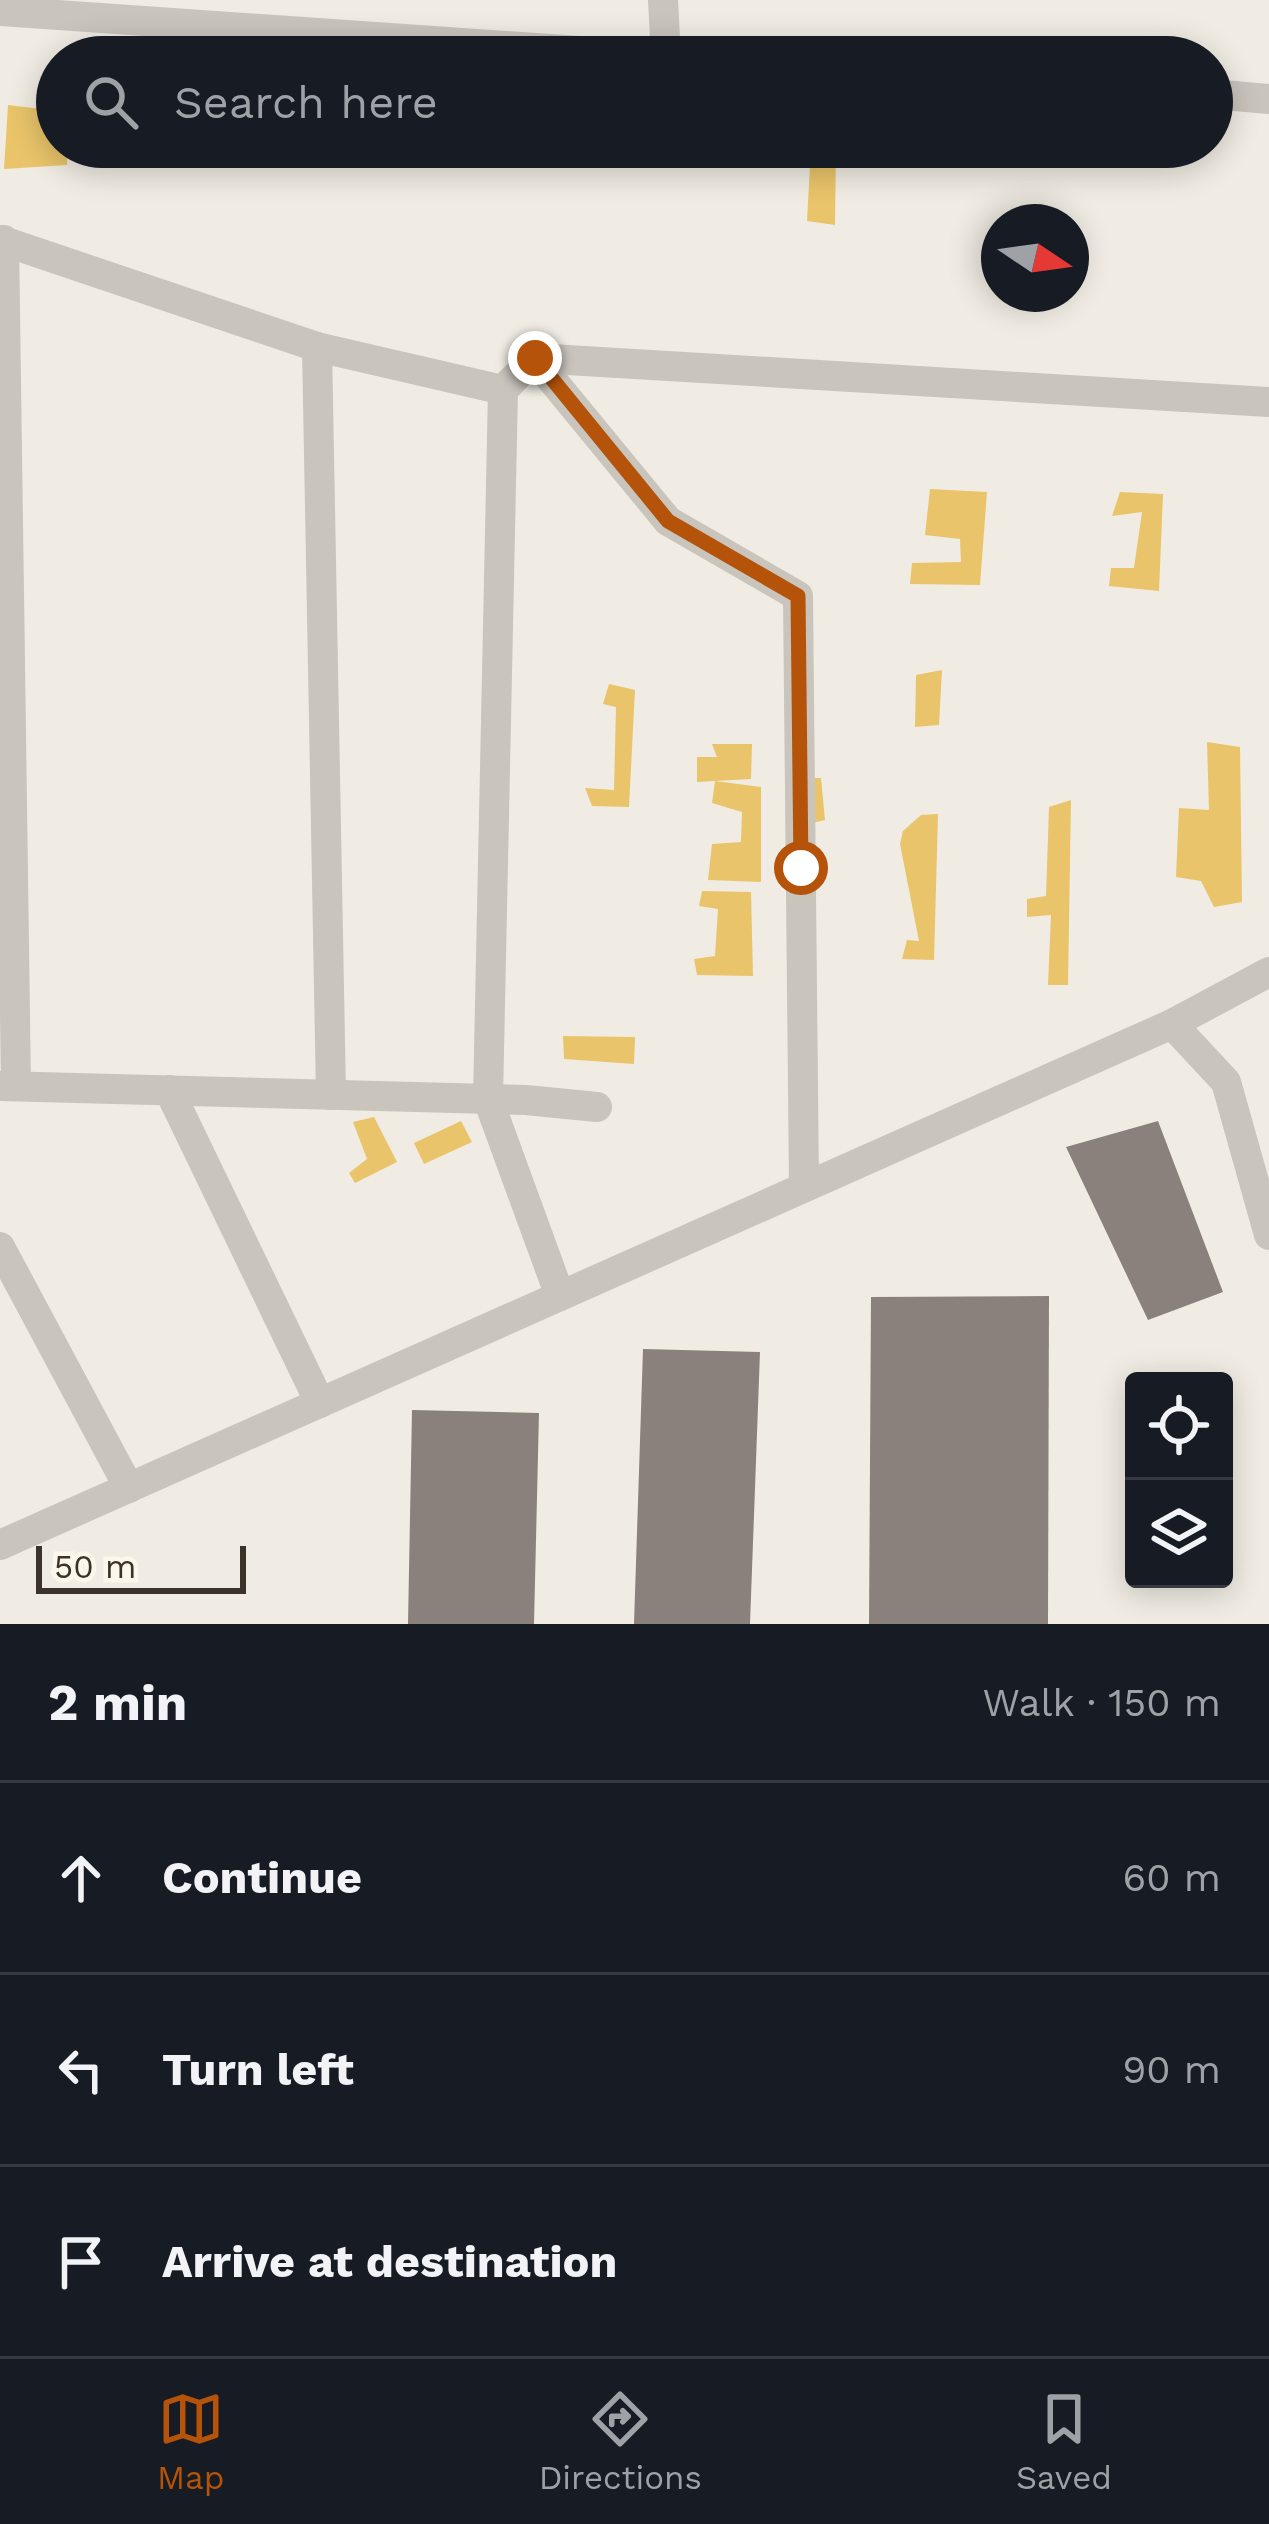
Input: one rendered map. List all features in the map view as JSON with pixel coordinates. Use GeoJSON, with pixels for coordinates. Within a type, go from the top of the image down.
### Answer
{"type":"FeatureCollection","features":[{"type":"Feature","properties":{"kind":"street"},"geometry":{"type":"LineString","coordinates":[[664,0],[665,36]]}},
{"type":"Feature","properties":{"kind":"street"},"geometry":{"type":"LineString","coordinates":[[0,11],[198,12],[447,36]]}},
{"type":"Feature","properties":{"kind":"street"},"geometry":{"type":"LineString","coordinates":[[1233,96],[1269,99]]}},
{"type":"Feature","properties":{"kind":"street"},"geometry":{"type":"LineString","coordinates":[[502,390],[317,347],[2,240],[8,1086],[488,1099],[597,1107]]}},
{"type":"Feature","properties":{"kind":"street"},"geometry":{"type":"LineString","coordinates":[[317,347],[331,1095]]}},
{"type":"Feature","properties":{"kind":"street"},"geometry":{"type":"LineString","coordinates":[[535,358],[668,521],[798,596],[804,1187]]}},
{"type":"Feature","properties":{"kind":"street"},"geometry":{"type":"LineString","coordinates":[[560,1296],[488,1099],[502,390],[535,358],[1269,402]]}},
{"type":"Feature","properties":{"kind":"street"},"geometry":{"type":"LineString","coordinates":[[0,1546],[1172,1024],[1269,972]]}},
{"type":"Feature","properties":{"kind":"street"},"geometry":{"type":"LineString","coordinates":[[1172,1024],[1226,1082],[1269,1235]]}},
{"type":"Feature","properties":{"kind":"street"},"geometry":{"type":"LineString","coordinates":[[169,1090],[320,1403]]}},
{"type":"Feature","properties":{"kind":"street"},"geometry":{"type":"LineString","coordinates":[[0,1247],[129,1488]]}},
{"type":"Feature","properties":{"kind":"building: Homes"},"geometry":{"type":"Polygon","coordinates":[[[8,105],[36,108],[36,167],[4,169],[8,105]]]}},
{"type":"Feature","properties":{"kind":"building: Homes"},"geometry":{"type":"Polygon","coordinates":[[[810,168],[836,168],[835,225],[807,221],[810,168]]]}},
{"type":"Feature","properties":{"kind":"building: Homes"},"geometry":{"type":"Polygon","coordinates":[[[930,489],[987,492],[980,585],[910,584],[912,563],[961,562],[960,539],[925,535],[930,489]]]}},
{"type":"Feature","properties":{"kind":"building: Homes"},"geometry":{"type":"Polygon","coordinates":[[[1120,492],[1163,494],[1159,591],[1109,586],[1111,568],[1134,568],[1142,512],[1112,516],[1120,492]]]}},
{"type":"Feature","properties":{"kind":"building: Homes"},"geometry":{"type":"Polygon","coordinates":[[[942,670],[939,725],[915,727],[916,675],[942,670]]]}},
{"type":"Feature","properties":{"kind":"building: Homes"},"geometry":{"type":"Polygon","coordinates":[[[609,684],[635,690],[629,807],[592,806],[585,788],[614,790],[616,707],[603,704],[609,684]]]}},
{"type":"Feature","properties":{"kind":"building: Homes"},"geometry":{"type":"Polygon","coordinates":[[[1207,742],[1240,747],[1242,902],[1214,907],[1201,881],[1176,877],[1179,808],[1209,810],[1207,742]]]}},
{"type":"Feature","properties":{"kind":"building: Homes"},"geometry":{"type":"Polygon","coordinates":[[[712,744],[752,744],[751,779],[697,782],[697,757],[717,757],[712,744]]]}},
{"type":"Feature","properties":{"kind":"building: Homes"},"geometry":{"type":"Polygon","coordinates":[[[807,778],[821,778],[825,820],[808,824],[807,778]]]}},
{"type":"Feature","properties":{"kind":"building: Homes"},"geometry":{"type":"Polygon","coordinates":[[[715,781],[761,787],[761,882],[708,880],[712,844],[741,842],[742,812],[712,803],[715,781]]]}},
{"type":"Feature","properties":{"kind":"building: Homes"},"geometry":{"type":"Polygon","coordinates":[[[1071,800],[1068,985],[1048,985],[1051,915],[1027,917],[1027,899],[1046,896],[1049,807],[1071,800]]]}},
{"type":"Feature","properties":{"kind":"building: Homes"},"geometry":{"type":"Polygon","coordinates":[[[938,814],[934,960],[902,959],[907,940],[919,941],[900,844],[903,831],[921,815],[938,814]]]}},
{"type":"Feature","properties":{"kind":"building: Homes"},"geometry":{"type":"Polygon","coordinates":[[[702,891],[751,892],[753,976],[697,975],[694,959],[715,956],[718,909],[699,906],[702,891]]]}},
{"type":"Feature","properties":{"kind":"building: Homes"},"geometry":{"type":"Polygon","coordinates":[[[563,1036],[635,1037],[634,1064],[564,1059],[563,1036]]]}},
{"type":"Feature","properties":{"kind":"building: Homes"},"geometry":{"type":"Polygon","coordinates":[[[374,1117],[397,1162],[355,1183],[349,1173],[367,1159],[353,1122],[374,1117]]]}},
{"type":"Feature","properties":{"kind":"building: Homes"},"geometry":{"type":"Polygon","coordinates":[[[461,1121],[472,1142],[424,1164],[414,1143],[461,1121]]]}},
{"type":"Feature","properties":{"kind":"building: Industry"},"geometry":{"type":"Polygon","coordinates":[[[1158,1121],[1223,1292],[1148,1320],[1066,1147],[1158,1121]]]}},
{"type":"Feature","properties":{"kind":"building: Industry"},"geometry":{"type":"Polygon","coordinates":[[[1049,1296],[1048,1624],[869,1624],[871,1297],[1049,1296]]]}},
{"type":"Feature","properties":{"kind":"building: Industry"},"geometry":{"type":"Polygon","coordinates":[[[643,1349],[760,1352],[750,1624],[634,1624],[643,1349]]]}},
{"type":"Feature","properties":{"kind":"building: Industry"},"geometry":{"type":"Polygon","coordinates":[[[412,1410],[539,1413],[534,1624],[408,1624],[412,1410]]]}},
{"type":"Feature","properties":{"kind":"route"},"geometry":{"type":"LineString","coordinates":[[535,358],[668,521],[798,596],[801,868]]}}]}
